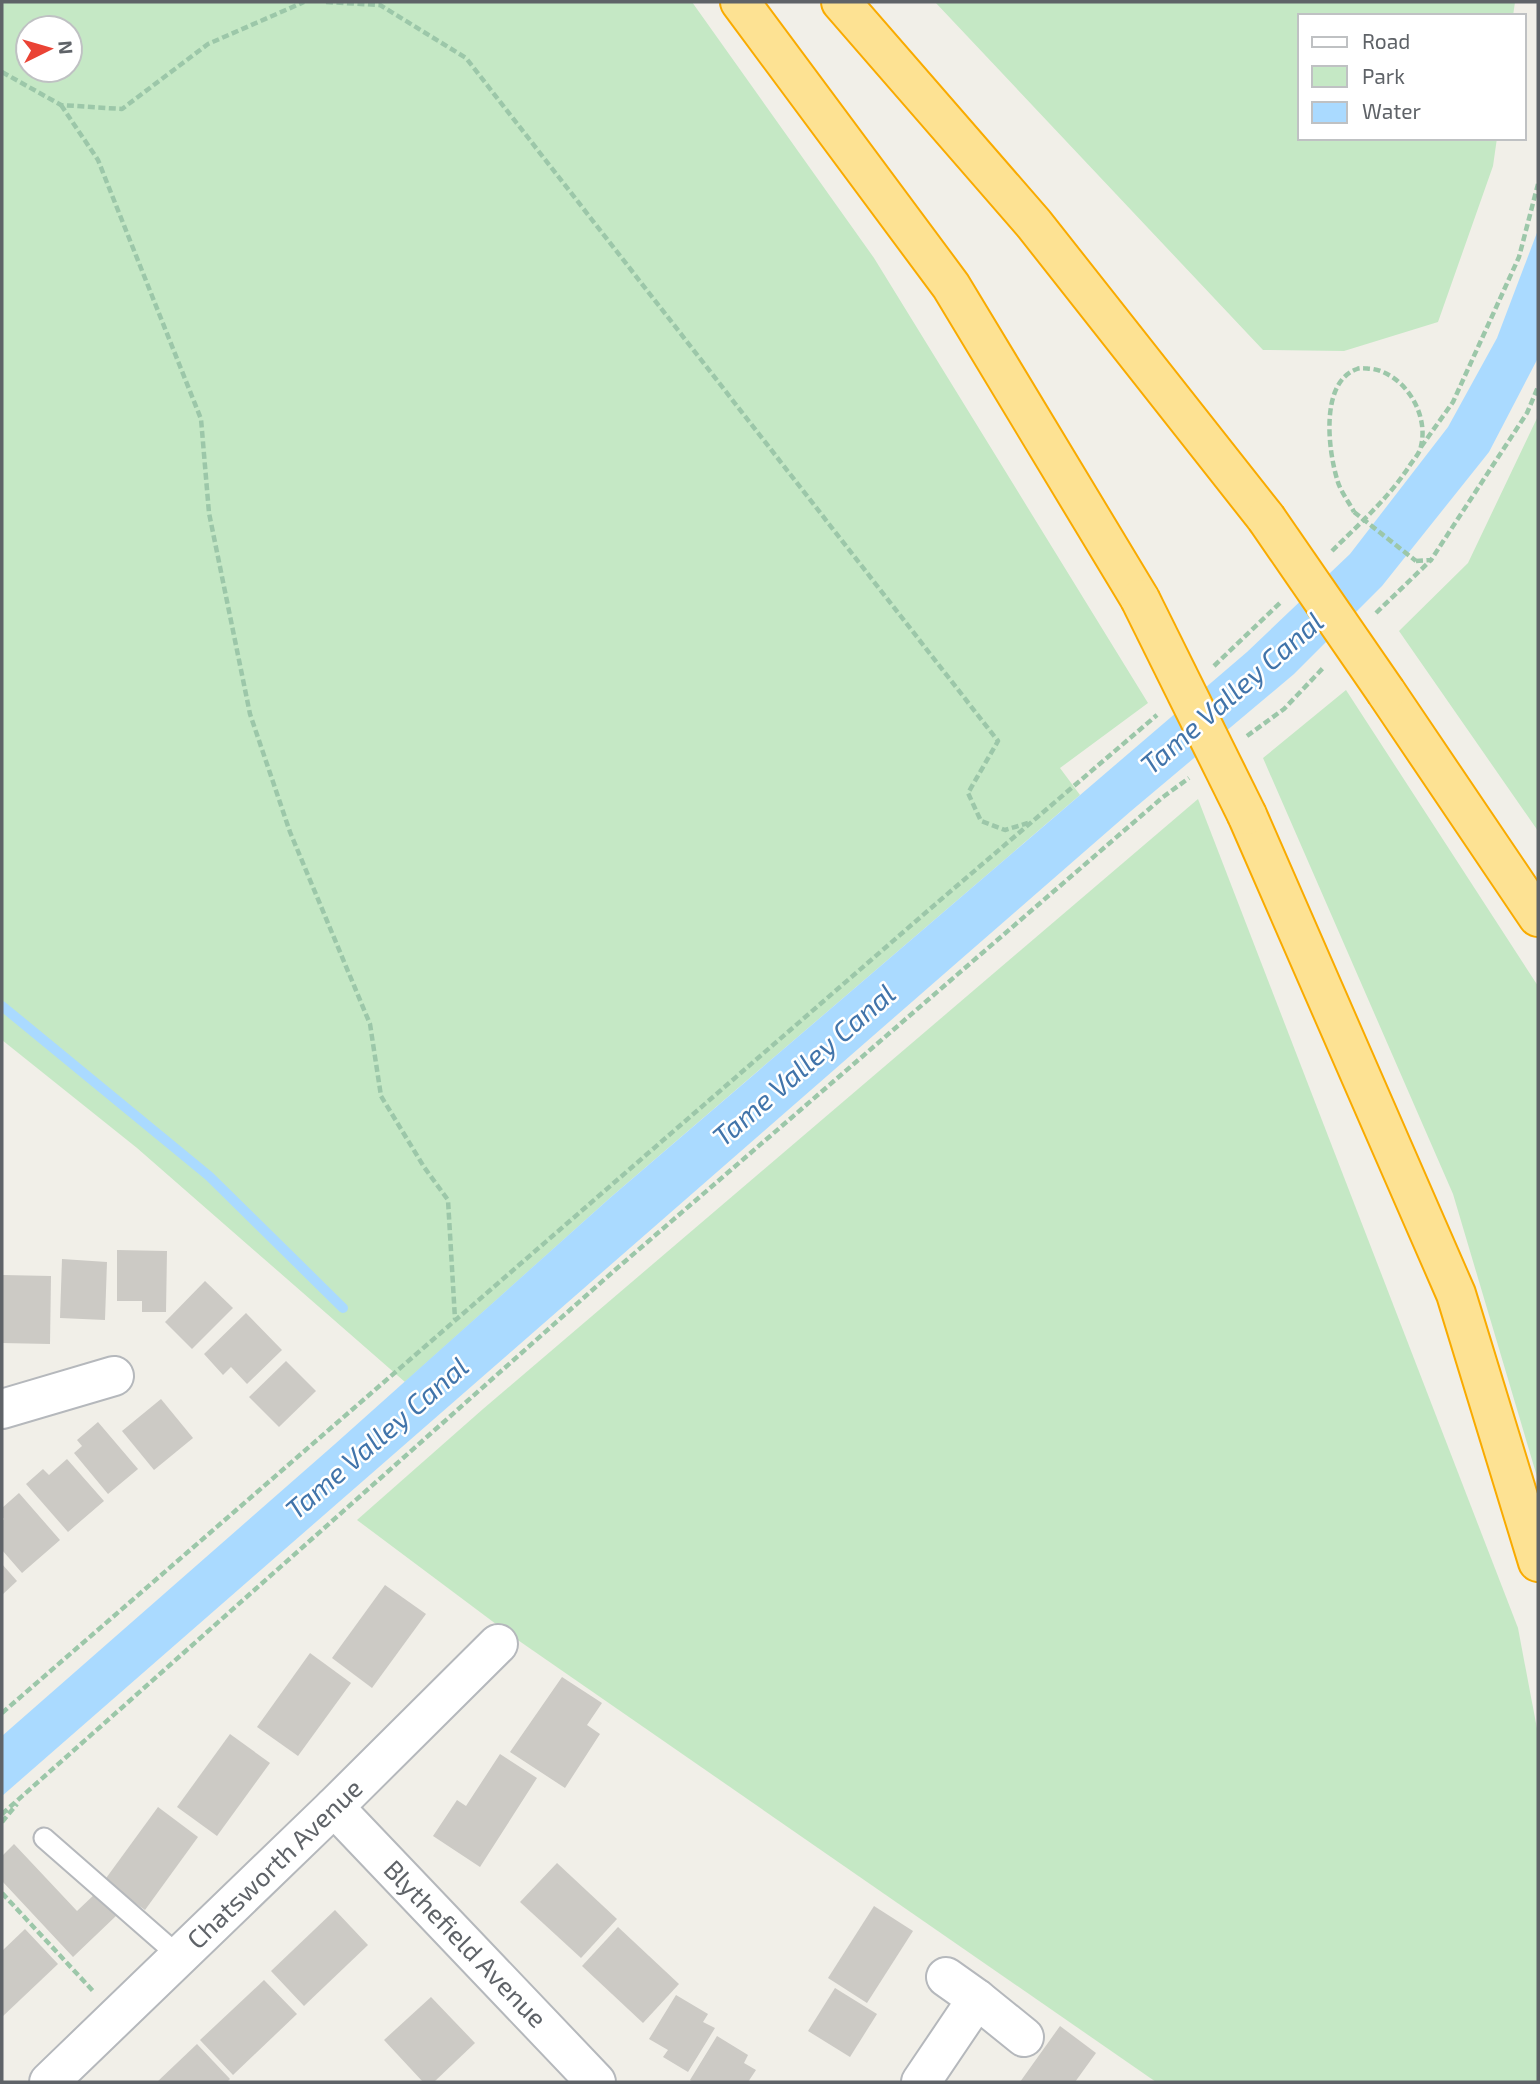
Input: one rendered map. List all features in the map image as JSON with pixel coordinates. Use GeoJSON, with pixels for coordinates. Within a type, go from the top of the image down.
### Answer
{"type":"FeatureCollection","features":[{"type":"Feature","properties":{"kind":"highway"},"geometry":{"type":"LineString","coordinates":[[740,2],[951,286],[1140,599],[1247,815],[1456,1294],[1538,1562]]}},
{"type":"Feature","properties":{"kind":"highway"},"geometry":{"type":"LineString","coordinates":[[841,2],[1034,224],[1266,518],[1538,917]]}},
{"type":"Feature","properties":{"kind":"street"},"geometry":{"type":"LineString","coordinates":[[2,1409],[114,1376]]}},
{"type":"Feature","properties":{"kind":"street","name":"Chatsworth Avenue"},"geometry":{"type":"LineString","coordinates":[[49,2082],[334,1807],[498,1644]]}},
{"type":"Feature","properties":{"kind":"street","name":"Blythefield Avenue"},"geometry":{"type":"LineString","coordinates":[[334,1807],[596,2082]]}},
{"type":"Feature","properties":{"kind":"street"},"geometry":{"type":"LineString","coordinates":[[946,1977],[978,1999],[1024,2038]]}},
{"type":"Feature","properties":{"kind":"street"},"geometry":{"type":"LineString","coordinates":[[920,2082],[978,1999]]}},
{"type":"Feature","properties":{"kind":"lane"},"geometry":{"type":"LineString","coordinates":[[44,1838],[180,1957]]}},
{"type":"Feature","properties":{"kind":"path"},"geometry":{"type":"LineString","coordinates":[[2,72],[61,105],[122,109],[208,44],[304,2]]}},
{"type":"Feature","properties":{"kind":"path"},"geometry":{"type":"LineString","coordinates":[[2,1713],[1032,822],[1005,830],[981,821],[968,793],[998,741],[466,58],[380,5],[326,2]]}},
{"type":"Feature","properties":{"kind":"path"},"geometry":{"type":"LineString","coordinates":[[61,105],[99,160],[201,419],[209,513],[250,714],[290,832],[370,1024],[381,1096],[424,1167],[448,1200],[455,1320]]}},
{"type":"Feature","properties":{"kind":"path"},"geometry":{"type":"LineString","coordinates":[[1379,504],[1401,479],[1453,402],[1519,257],[1538,184]]}},
{"type":"Feature","properties":{"kind":"path"},"geometry":{"type":"LineString","coordinates":[[1421,448],[1422,425],[1416,405],[1403,384],[1383,371],[1360,368],[1343,376],[1331,401],[1332,456],[1337,482],[1354,512],[1416,561],[1431,560]]}},
{"type":"Feature","properties":{"kind":"path"},"geometry":{"type":"LineString","coordinates":[[1368,621],[1431,560],[1527,413],[1538,387]]}},
{"type":"Feature","properties":{"kind":"path"},"geometry":{"type":"LineString","coordinates":[[1240,741],[1284,709],[1331,660]]}},
{"type":"Feature","properties":{"kind":"path"},"geometry":{"type":"LineString","coordinates":[[2,1814],[615,1270],[1163,797],[1196,773]]}},
{"type":"Feature","properties":{"kind":"path"},"geometry":{"type":"LineString","coordinates":[[2,1822],[26,1792]]}},
{"type":"Feature","properties":{"kind":"path"},"geometry":{"type":"LineString","coordinates":[[2,1893],[118,2017]]}},
{"type":"Feature","properties":{"kind":"green space"},"geometry":{"type":"Polygon","coordinates":[[[2,2],[692,2],[874,258],[1148,703],[1060,768],[1080,795],[611,1197],[405,1382],[137,1148],[2,1040],[2,2]]]}},
{"type":"Feature","properties":{"kind":"green space"},"geometry":{"type":"Polygon","coordinates":[[[935,2],[1515,2],[1513,14],[1298,14],[1298,140],[1497,140],[1493,166],[1438,322],[1344,351],[1263,350],[935,2]]]}},
{"type":"Feature","properties":{"kind":"green space"},"geometry":{"type":"Polygon","coordinates":[[[1538,416],[1538,831],[1399,631],[1468,563],[1538,416]]]}},
{"type":"Feature","properties":{"kind":"green space"},"geometry":{"type":"Polygon","coordinates":[[[1346,690],[1538,986],[1538,1480],[1453,1194],[1263,758],[1346,690]]]}},
{"type":"Feature","properties":{"kind":"green space"},"geometry":{"type":"Polygon","coordinates":[[[1198,799],[1518,1628],[1538,1734],[1538,2082],[1156,2082],[512,1636],[357,1520],[483,1409],[1198,799]]]}},
{"type":"Feature","properties":{"kind":"water","name":"Tame Valley Canal"},"geometry":{"type":"Polygon","coordinates":[[[1538,230],[1538,358],[1489,452],[1382,586],[1294,674],[1131,811],[2,1796],[2,1736],[611,1197],[1247,652],[1350,554],[1448,427],[1497,338],[1538,230]]]}},
{"type":"Feature","properties":{"kind":"building"},"geometry":{"type":"Polygon","coordinates":[[[117,1250],[167,1251],[166,1312],[142,1312],[142,1301],[117,1301],[117,1250]]]}},
{"type":"Feature","properties":{"kind":"building"},"geometry":{"type":"Polygon","coordinates":[[[62,1259],[107,1262],[105,1320],[60,1318],[62,1259]]]}},
{"type":"Feature","properties":{"kind":"building"},"geometry":{"type":"Polygon","coordinates":[[[3,1275],[51,1276],[50,1344],[2,1343],[3,1275]]]}},
{"type":"Feature","properties":{"kind":"building"},"geometry":{"type":"Polygon","coordinates":[[[205,1281],[233,1308],[192,1349],[165,1322],[205,1281]]]}},
{"type":"Feature","properties":{"kind":"building"},"geometry":{"type":"Polygon","coordinates":[[[246,1313],[282,1350],[247,1384],[231,1367],[223,1375],[204,1354],[246,1313]]]}},
{"type":"Feature","properties":{"kind":"building"},"geometry":{"type":"Polygon","coordinates":[[[286,1361],[316,1391],[279,1427],[249,1397],[286,1361]]]}},
{"type":"Feature","properties":{"kind":"building"},"geometry":{"type":"Polygon","coordinates":[[[161,1399],[193,1438],[154,1470],[122,1431],[161,1399]]]}},
{"type":"Feature","properties":{"kind":"building"},"geometry":{"type":"Polygon","coordinates":[[[98,1422],[138,1469],[108,1494],[74,1453],[82,1446],[77,1440],[98,1422]]]}},
{"type":"Feature","properties":{"kind":"building"},"geometry":{"type":"Polygon","coordinates":[[[67,1459],[104,1501],[68,1532],[26,1484],[43,1469],[49,1475],[67,1459]]]}},
{"type":"Feature","properties":{"kind":"building"},"geometry":{"type":"Polygon","coordinates":[[[19,1493],[60,1540],[22,1573],[2,1550],[2,1508],[19,1493]]]}},
{"type":"Feature","properties":{"kind":"building"},"geometry":{"type":"Polygon","coordinates":[[[2,1564],[17,1581],[2,1595],[2,1564]]]}},
{"type":"Feature","properties":{"kind":"building"},"geometry":{"type":"Polygon","coordinates":[[[385,1585],[426,1614],[372,1688],[332,1658],[385,1585]]]}},
{"type":"Feature","properties":{"kind":"building"},"geometry":{"type":"Polygon","coordinates":[[[310,1653],[351,1683],[298,1756],[257,1727],[310,1653]]]}},
{"type":"Feature","properties":{"kind":"building"},"geometry":{"type":"Polygon","coordinates":[[[562,1677],[602,1703],[587,1725],[600,1734],[565,1788],[510,1752],[562,1677]]]}},
{"type":"Feature","properties":{"kind":"building"},"geometry":{"type":"Polygon","coordinates":[[[230,1734],[270,1763],[217,1836],[177,1807],[230,1734]]]}},
{"type":"Feature","properties":{"kind":"building"},"geometry":{"type":"Polygon","coordinates":[[[500,1754],[537,1778],[480,1867],[433,1836],[457,1800],[466,1806],[500,1754]]]}},
{"type":"Feature","properties":{"kind":"building"},"geometry":{"type":"Polygon","coordinates":[[[158,1807],[198,1837],[145,1910],[104,1881],[158,1807]]]}},
{"type":"Feature","properties":{"kind":"building"},"geometry":{"type":"Polygon","coordinates":[[[14,1844],[77,1911],[96,1893],[117,1915],[73,1957],[2,1881],[2,1856],[14,1844]]]}},
{"type":"Feature","properties":{"kind":"building"},"geometry":{"type":"Polygon","coordinates":[[[557,1863],[617,1919],[581,1958],[520,1902],[557,1863]]]}},
{"type":"Feature","properties":{"kind":"building"},"geometry":{"type":"Polygon","coordinates":[[[874,1906],[913,1931],[867,2003],[828,1978],[874,1906]]]}},
{"type":"Feature","properties":{"kind":"building"},"geometry":{"type":"Polygon","coordinates":[[[335,1910],[368,1945],[304,2006],[271,1971],[335,1910]]]}},
{"type":"Feature","properties":{"kind":"building"},"geometry":{"type":"Polygon","coordinates":[[[618,1927],[679,1984],[643,2023],[582,1966],[618,1927]]]}},
{"type":"Feature","properties":{"kind":"building"},"geometry":{"type":"Polygon","coordinates":[[[25,1929],[58,1964],[2,2017],[2,1951],[25,1929]]]}},
{"type":"Feature","properties":{"kind":"building"},"geometry":{"type":"Polygon","coordinates":[[[264,1980],[297,2014],[233,2075],[200,2040],[264,1980]]]}},
{"type":"Feature","properties":{"kind":"building"},"geometry":{"type":"Polygon","coordinates":[[[835,1988],[877,2014],[850,2057],[808,2031],[835,1988]]]}},
{"type":"Feature","properties":{"kind":"building"},"geometry":{"type":"Polygon","coordinates":[[[676,1995],[708,2014],[703,2022],[715,2028],[688,2072],[663,2057],[668,2050],[649,2039],[676,1995]]]}},
{"type":"Feature","properties":{"kind":"building"},"geometry":{"type":"Polygon","coordinates":[[[431,1997],[475,2043],[434,2082],[423,2082],[384,2040],[431,1997]]]}},
{"type":"Feature","properties":{"kind":"building"},"geometry":{"type":"Polygon","coordinates":[[[1060,2026],[1096,2053],[1075,2082],[1020,2082],[1060,2026]]]}},
{"type":"Feature","properties":{"kind":"building"},"geometry":{"type":"Polygon","coordinates":[[[717,2036],[748,2055],[744,2063],[756,2070],[748,2082],[690,2080],[717,2036]]]}},
{"type":"Feature","properties":{"kind":"building"},"geometry":{"type":"Polygon","coordinates":[[[197,2044],[230,2079],[227,2082],[157,2082],[197,2044]]]}},
{"type":"Feature","properties":{"kind":"waterway"},"geometry":{"type":"LineString","coordinates":[[2,1006],[209,1176],[343,1308]]}}]}
